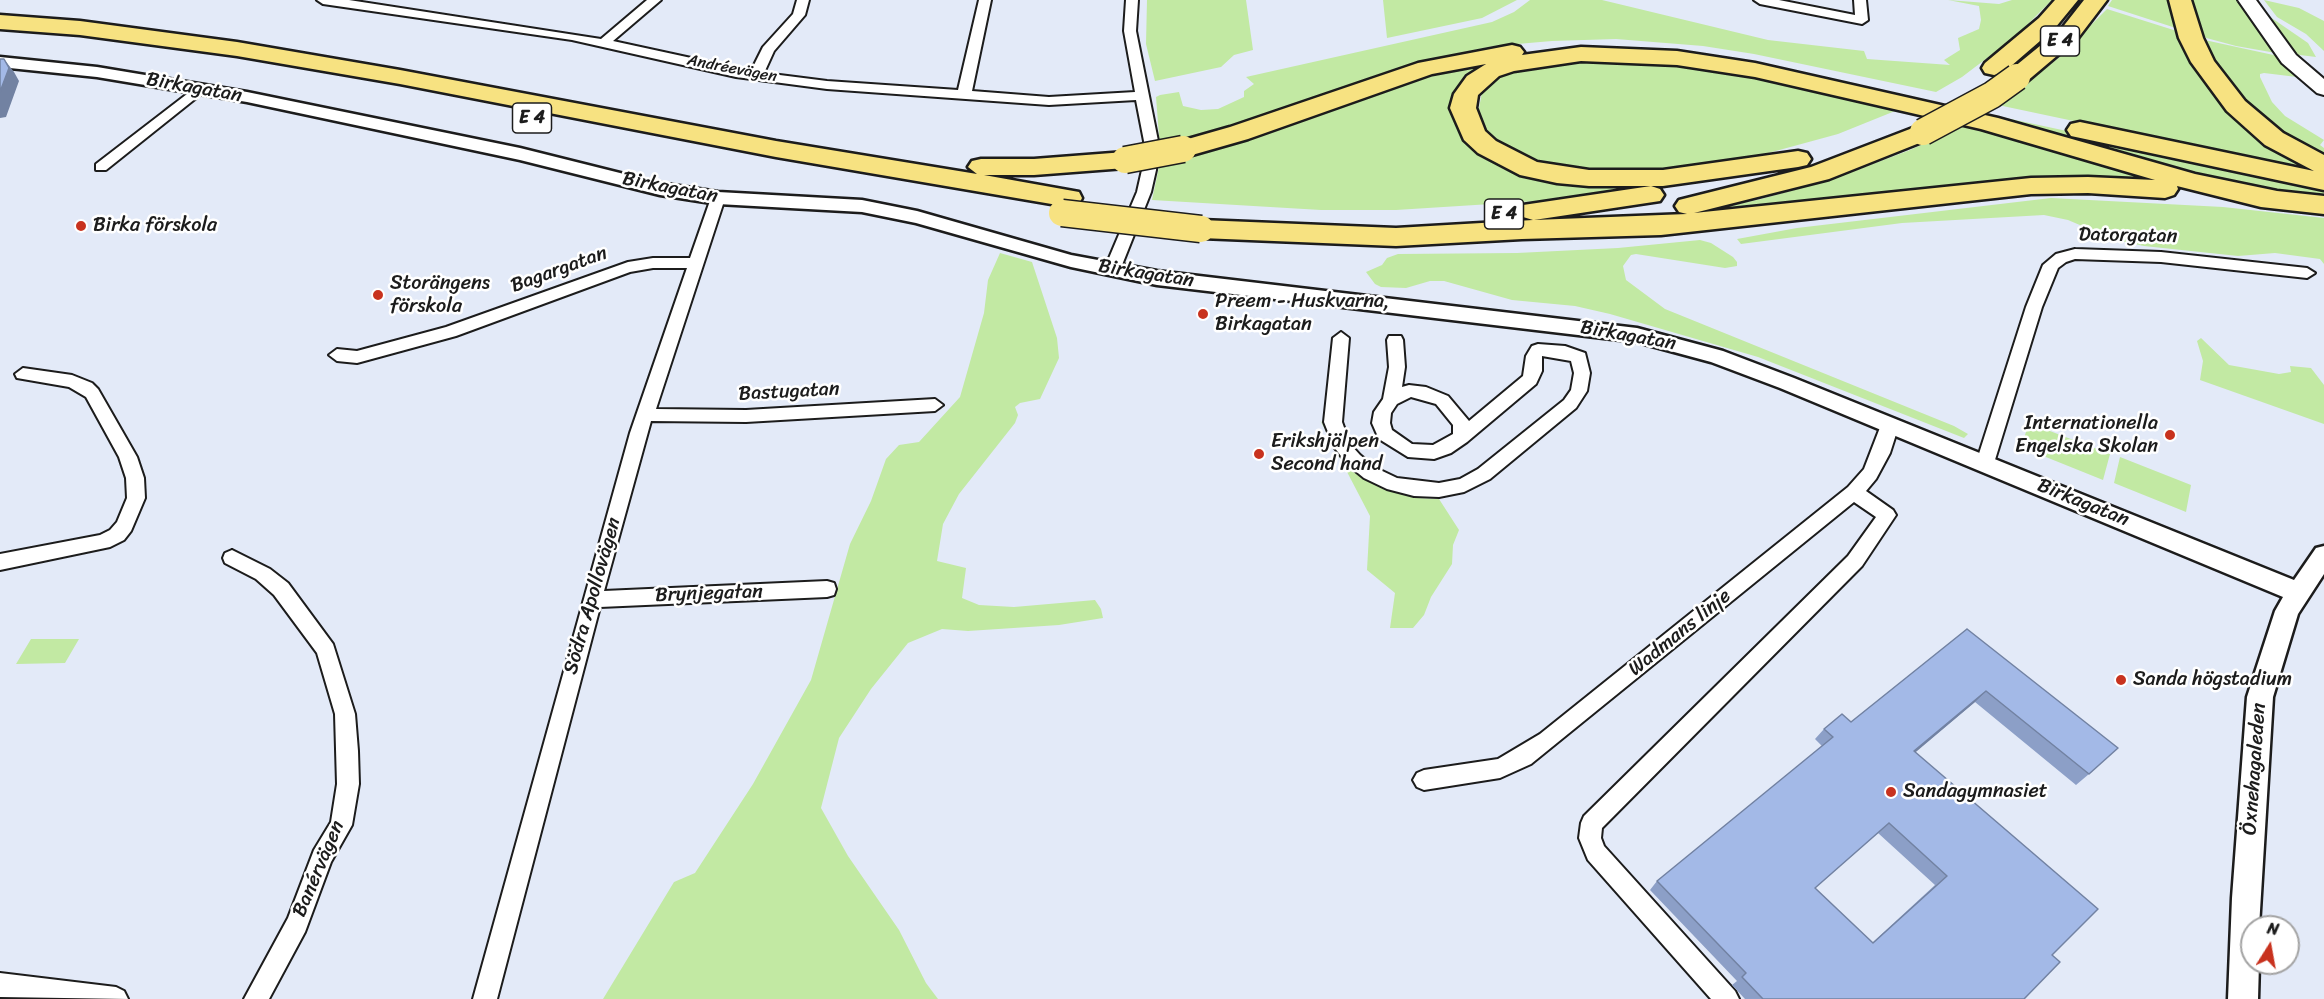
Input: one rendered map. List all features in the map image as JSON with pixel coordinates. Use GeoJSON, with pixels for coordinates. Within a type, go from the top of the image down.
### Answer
{"type":"FeatureCollection","features":[{"type":"Feature","properties":{"kind":"highway","name":"E 4"},"geometry":{"type":"LineString","coordinates":[[1203,221],[1299,218],[1394,219],[1517,213],[1658,194],[1798,159],[1913,126],[1994,68],[2047,23],[2067,0]]}},
{"type":"Feature","properties":{"kind":"highway","name":"E 4"},"geometry":{"type":"LineString","coordinates":[[0,34],[134,46],[225,60],[917,191],[1203,221],[1298,236],[1395,237],[1524,230],[1670,210],[1743,194],[1820,173],[1913,126],[1992,95],[2070,33],[2096,0]]}},
{"type":"Feature","properties":{"kind":"highway"},"geometry":{"type":"LineString","coordinates":[[2180,0],[2191,38],[2203,62],[2236,106],[2274,140],[2324,166]]}},
{"type":"Feature","properties":{"kind":"highway","name":"E 4"},"geometry":{"type":"LineString","coordinates":[[0,22],[80,28],[237,49],[400,76],[1065,206]]}},
{"type":"Feature","properties":{"kind":"highway"},"geometry":{"type":"LineString","coordinates":[[776,149],[885,162],[981,167],[1034,167],[1125,160],[1183,149],[1239,133],[1427,68],[1511,52],[1552,48],[1622,47],[1682,51],[1775,66],[2324,182]]}},
{"type":"Feature","properties":{"kind":"highway"},"geometry":{"type":"LineString","coordinates":[[1798,159],[1663,178],[1589,178],[1557,175],[1529,169],[1487,147],[1473,134],[1463,108],[1466,94],[1476,81],[1490,71],[1509,64],[1581,54],[1677,58],[1793,77],[1881,97],[1989,123],[2192,182],[2283,201]]}},
{"type":"Feature","properties":{"kind":"highway"},"geometry":{"type":"LineString","coordinates":[[1524,230],[1662,226],[2031,186],[2138,187],[2324,205]]}},
{"type":"Feature","properties":{"kind":"main road"},"geometry":{"type":"LineString","coordinates":[[2248,1],[2289,59],[2324,89]]}},
{"type":"Feature","properties":{"kind":"street","name":"Andréevägen"},"geometry":{"type":"LineString","coordinates":[[331,0],[605,42],[756,75],[827,85],[964,96],[1078,101],[1144,96]]}},
{"type":"Feature","properties":{"kind":"street"},"geometry":{"type":"LineString","coordinates":[[433,16],[442,0]]}},
{"type":"Feature","properties":{"kind":"street"},"geometry":{"type":"LineString","coordinates":[[605,42],[655,0]]}},
{"type":"Feature","properties":{"kind":"street"},"geometry":{"type":"LineString","coordinates":[[756,75],[768,50],[799,15],[804,0]]}},
{"type":"Feature","properties":{"kind":"street"},"geometry":{"type":"LineString","coordinates":[[964,96],[985,0]]}},
{"type":"Feature","properties":{"kind":"street"},"geometry":{"type":"LineString","coordinates":[[1112,270],[1144,192],[1149,170],[1151,141],[1131,38],[1132,0]]}},
{"type":"Feature","properties":{"kind":"street"},"geometry":{"type":"LineString","coordinates":[[1761,0],[1862,20],[1860,0]]}},
{"type":"Feature","properties":{"kind":"street","name":"Birkagatan"},"geometry":{"type":"LineString","coordinates":[[0,62],[97,72],[200,88],[519,154],[660,189],[718,198],[862,206],[917,217],[1062,259],[1157,278],[1637,335],[1716,356],[1985,463],[2297,592]]}},
{"type":"Feature","properties":{"kind":"street"},"geometry":{"type":"LineString","coordinates":[[101,167],[200,88]]}},
{"type":"Feature","properties":{"kind":"street","name":"Södra Apollovägen"},"geometry":{"type":"LineString","coordinates":[[485,999],[592,599],[645,415],[718,198]]}},
{"type":"Feature","properties":{"kind":"street","name":"Datorgatan"},"geometry":{"type":"LineString","coordinates":[[1985,463],[2034,307],[2051,266],[2061,258],[2083,254],[2161,257],[2307,273]]}},
{"type":"Feature","properties":{"kind":"street","name":"Bagargatan"},"geometry":{"type":"LineString","coordinates":[[337,355],[357,357],[450,332],[628,267],[653,263],[695,263]]}},
{"type":"Feature","properties":{"kind":"street"},"geometry":{"type":"LineString","coordinates":[[1341,338],[1333,422],[1343,447],[1370,473],[1393,484],[1414,489],[1439,490],[1464,485],[1484,474],[1570,404],[1579,391],[1582,373],[1579,357],[1565,352],[1538,350],[1534,356],[1534,371],[1530,380],[1461,437],[1445,448],[1434,452],[1408,450],[1385,434],[1381,423],[1383,412],[1391,400],[1397,367],[1395,340]]}},
{"type":"Feature","properties":{"kind":"street"},"geometry":{"type":"LineString","coordinates":[[0,561],[103,542],[117,535],[125,526],[136,498],[135,478],[128,457],[86,387],[80,383],[23,374]]}},
{"type":"Feature","properties":{"kind":"street"},"geometry":{"type":"LineString","coordinates":[[1391,400],[1409,392],[1426,393],[1442,400],[1462,424],[1461,437]]}},
{"type":"Feature","properties":{"kind":"street","name":"Bastugatan"},"geometry":{"type":"LineString","coordinates":[[645,415],[746,416],[935,405]]}},
{"type":"Feature","properties":{"kind":"street","name":"Wadmans linje"},"geometry":{"type":"LineString","coordinates":[[1424,780],[1500,768],[1524,757],[1854,492],[1870,474],[1881,453],[1890,425]]}},
{"type":"Feature","properties":{"kind":"street"},"geometry":{"type":"LineString","coordinates":[[1727,999],[1596,853],[1590,838],[1592,823],[1855,561],[1887,515],[1854,492]]}},
{"type":"Feature","properties":{"kind":"street","name":"Öxnehagaleden"},"geometry":{"type":"LineString","coordinates":[[2243,999],[2246,898],[2260,697],[2278,634],[2297,592],[2324,555]]}},
{"type":"Feature","properties":{"kind":"street","name":"Banérvägen"},"geometry":{"type":"LineString","coordinates":[[232,558],[263,574],[281,589],[298,609],[326,650],[345,714],[348,751],[348,784],[340,825],[322,857],[297,924],[256,999]]}},
{"type":"Feature","properties":{"kind":"street","name":"Brynjegatan"},"geometry":{"type":"LineString","coordinates":[[592,599],[827,589]]}},
{"type":"Feature","properties":{"kind":"street"},"geometry":{"type":"LineString","coordinates":[[0,985],[116,999]]}},
{"type":"Feature","properties":{"kind":"green space"},"geometry":{"type":"Polygon","coordinates":[[[1147,0],[1246,0],[1253,50],[1234,55],[1221,67],[1155,81],[1146,44],[1147,0]]]}},
{"type":"Feature","properties":{"kind":"green space"},"geometry":{"type":"Polygon","coordinates":[[[1383,0],[1517,0],[1482,18],[1387,38],[1383,0]]]}},
{"type":"Feature","properties":{"kind":"green space"},"geometry":{"type":"Polygon","coordinates":[[[1530,0],[1602,0],[1768,40],[1864,51],[1867,59],[1950,65],[1944,60],[1960,50],[1958,38],[1979,29],[1981,20],[1979,6],[1948,0],[1999,4],[2012,0],[2052,0],[2016,36],[1962,77],[1936,92],[1754,54],[1703,46],[1616,39],[1552,41],[1494,46],[1445,56],[1395,71],[1256,120],[1160,148],[1156,97],[1160,95],[1179,92],[1183,106],[1201,110],[1218,109],[1244,97],[1244,91],[1254,84],[1246,77],[1492,22],[1514,12],[1530,0]]]}},
{"type":"Feature","properties":{"kind":"green space"},"geometry":{"type":"Polygon","coordinates":[[[2112,0],[2174,0],[2182,30],[2108,6],[2112,0]]]}},
{"type":"Feature","properties":{"kind":"green space"},"geometry":{"type":"Polygon","coordinates":[[[2188,0],[2240,0],[2276,53],[2199,36],[2188,0]]]}},
{"type":"Feature","properties":{"kind":"green space"},"geometry":{"type":"Polygon","coordinates":[[[2264,0],[2299,8],[2324,21],[2324,51],[2306,34],[2277,17],[2264,0]]]}},
{"type":"Feature","properties":{"kind":"green space"},"geometry":{"type":"Polygon","coordinates":[[[2107,9],[2183,33],[2217,90],[2324,174],[1998,105],[2056,60],[2107,9]]]}},
{"type":"Feature","properties":{"kind":"green space"},"geometry":{"type":"Polygon","coordinates":[[[2260,10],[2308,43],[2316,57],[2292,54],[2260,10]]]}},
{"type":"Feature","properties":{"kind":"green space"},"geometry":{"type":"Polygon","coordinates":[[[2200,39],[2278,56],[2297,77],[2264,73],[2260,74],[2260,77],[2272,102],[2285,116],[2324,140],[2320,145],[2324,148],[2324,161],[2277,134],[2225,81],[2200,39]]]}},
{"type":"Feature","properties":{"kind":"green space"},"geometry":{"type":"Polygon","coordinates":[[[1603,49],[1664,53],[1714,58],[1833,81],[2324,186],[2324,199],[2270,193],[2161,171],[2001,123],[1789,74],[1678,55],[1600,51],[1515,59],[1487,68],[1471,76],[1457,96],[1459,120],[1465,131],[1487,152],[1531,173],[1591,182],[1676,181],[1570,199],[1396,210],[1321,210],[1152,200],[1160,162],[1236,142],[1416,77],[1518,54],[1603,49]]]}},
{"type":"Feature","properties":{"kind":"green space"},"geometry":{"type":"Polygon","coordinates":[[[1574,60],[1702,66],[1905,107],[1838,134],[1750,158],[1625,173],[1578,171],[1519,157],[1500,146],[1480,126],[1477,119],[1482,92],[1490,81],[1525,68],[1574,60]]]}},
{"type":"Feature","properties":{"kind":"green space"},"geometry":{"type":"Polygon","coordinates":[[[1969,123],[2167,181],[2054,177],[1980,183],[1658,222],[1761,199],[1830,180],[1910,150],[1969,123]]]}},
{"type":"Feature","properties":{"kind":"green space"},"geometry":{"type":"Polygon","coordinates":[[[2051,198],[2223,207],[2324,218],[2324,264],[2320,259],[2275,253],[2238,256],[2144,246],[2115,240],[2068,220],[2044,215],[1902,223],[1741,244],[1737,239],[1797,228],[2051,198]]]}},
{"type":"Feature","properties":{"kind":"green space"},"geometry":{"type":"Polygon","coordinates":[[[1700,240],[1711,243],[1733,257],[1737,266],[1725,268],[1636,254],[1631,255],[1623,266],[1626,280],[1665,309],[1954,426],[1968,434],[1964,438],[1758,357],[1610,314],[1575,306],[1512,300],[1444,281],[1430,281],[1406,288],[1381,287],[1375,284],[1366,272],[1382,265],[1387,258],[1398,254],[1517,253],[1618,248],[1700,240]]]}},
{"type":"Feature","properties":{"kind":"green space"},"geometry":{"type":"Polygon","coordinates":[[[1000,253],[1032,262],[1057,338],[1059,358],[1040,399],[1020,403],[1015,407],[1018,415],[1015,423],[959,494],[943,524],[937,561],[966,568],[962,598],[979,605],[1014,607],[1095,600],[1101,609],[1103,618],[1059,625],[968,631],[942,629],[908,643],[871,689],[839,738],[821,808],[848,856],[899,930],[926,983],[938,999],[603,999],[674,882],[695,873],[753,784],[811,680],[850,544],[871,501],[886,459],[899,445],[919,442],[960,397],[984,313],[988,280],[1000,253]]]}},
{"type":"Feature","properties":{"kind":"green space"},"geometry":{"type":"Polygon","coordinates":[[[2201,338],[2229,365],[2279,374],[2291,372],[2290,366],[2311,368],[2324,385],[2324,424],[2200,380],[2203,361],[2197,341],[2201,338]]]}},
{"type":"Feature","properties":{"kind":"green space"},"geometry":{"type":"Polygon","coordinates":[[[1320,420],[1362,476],[1383,489],[1418,498],[1439,499],[1459,530],[1453,545],[1452,564],[1431,597],[1424,615],[1413,628],[1390,628],[1395,593],[1367,570],[1370,516],[1320,420]]]}},
{"type":"Feature","properties":{"kind":"green space"},"geometry":{"type":"Polygon","coordinates":[[[2029,423],[2110,454],[2103,480],[2021,447],[2029,423]]]}},
{"type":"Feature","properties":{"kind":"green space"},"geometry":{"type":"Polygon","coordinates":[[[2120,457],[2191,485],[2186,512],[2114,483],[2120,457]]]}},
{"type":"Feature","properties":{"kind":"green space"},"geometry":{"type":"Polygon","coordinates":[[[31,639],[79,639],[65,663],[16,664],[31,639]]]}},
{"type":"Feature","properties":{"kind":"building"},"geometry":{"type":"Polygon","coordinates":[[[0,59],[4,59],[9,68],[0,92],[0,59]]]}},
{"type":"Feature","properties":{"kind":"building","name":"Sandagymnasiet"},"geometry":{"type":"Polygon","coordinates":[[[1967,629],[2118,748],[2089,774],[1986,691],[1914,751],[2098,909],[2052,955],[2060,962],[2024,999],[1763,999],[1742,977],[1746,973],[1657,881],[1833,737],[1824,729],[1842,714],[1851,722],[1967,629]],[[1889,823],[1815,888],[1873,943],[1947,876],[1889,823]]]}},
{"type":"Feature","properties":{"kind":"place","name":"Birka förskola"},"geometry":{"type":"Point","coordinates":[81,226]}},
{"type":"Feature","properties":{"kind":"place","name":"Storängens förskola"},"geometry":{"type":"Point","coordinates":[378,295]}},
{"type":"Feature","properties":{"kind":"place","name":"Preem - Huskvarna, Birkagatan"},"geometry":{"type":"Point","coordinates":[1203,314]}},
{"type":"Feature","properties":{"kind":"place","name":"Internationella Engelska Skolan"},"geometry":{"type":"Point","coordinates":[2170,435]}},
{"type":"Feature","properties":{"kind":"place","name":"Erikshjälpen Second hand"},"geometry":{"type":"Point","coordinates":[1259,454]}},
{"type":"Feature","properties":{"kind":"place","name":"Sanda högstadium"},"geometry":{"type":"Point","coordinates":[2121,680]}},
{"type":"Feature","properties":{"kind":"place","name":"Sandagymnasiet"},"geometry":{"type":"Point","coordinates":[1891,792]}}]}
